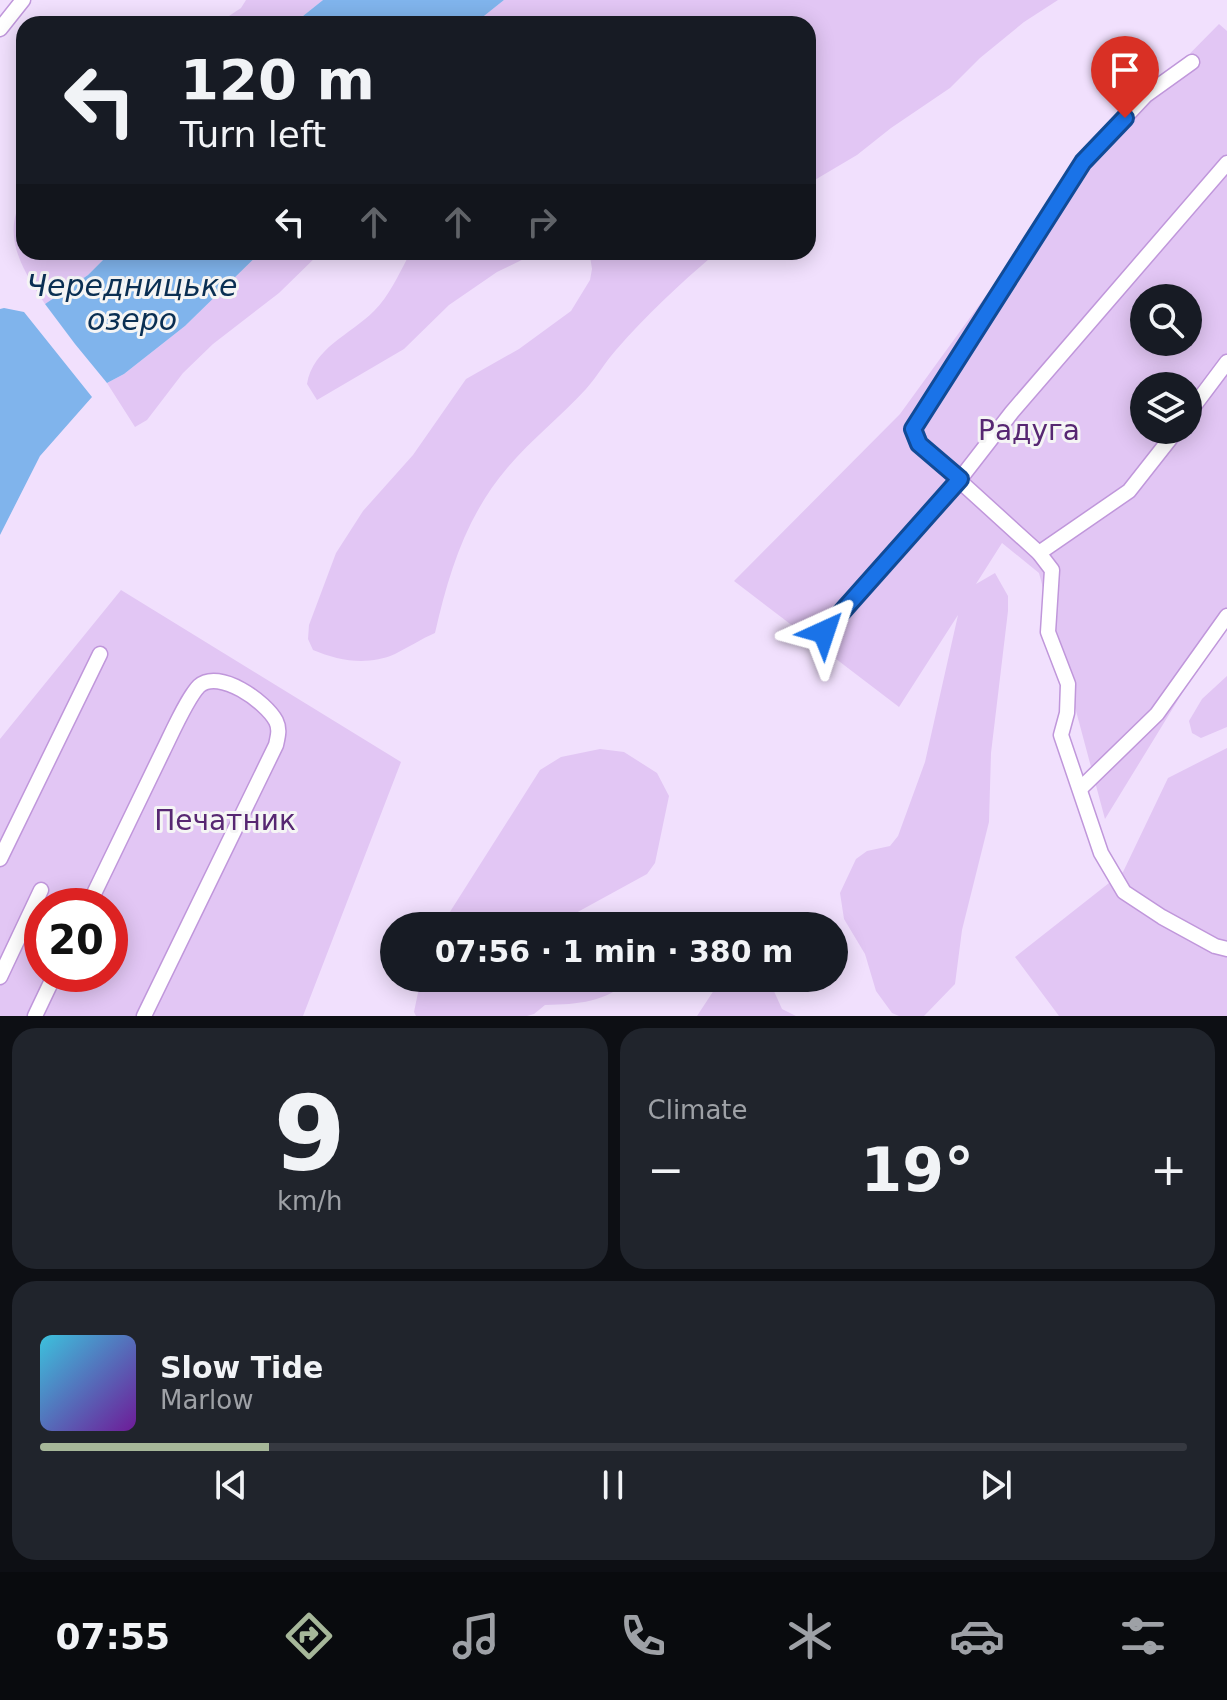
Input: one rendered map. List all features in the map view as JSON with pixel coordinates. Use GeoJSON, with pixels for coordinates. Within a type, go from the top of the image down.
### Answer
{"type":"FeatureCollection","features":[{"type":"Feature","properties":{"kind":"street"},"geometry":{"type":"LineString","coordinates":[[0,29],[23,0]]}},
{"type":"Feature","properties":{"kind":"street"},"geometry":{"type":"LineString","coordinates":[[1192,62],[1146,95],[1083,162],[913,429],[919,444],[1039,553],[1052,570],[1048,632],[1068,684],[1067,713],[1061,735],[1101,853],[1124,892],[1162,917],[1215,946],[1227,949]]}},
{"type":"Feature","properties":{"kind":"street"},"geometry":{"type":"LineString","coordinates":[[824,632],[960,479],[1012,412],[1227,163]]}},
{"type":"Feature","properties":{"kind":"street"},"geometry":{"type":"LineString","coordinates":[[1202,395],[1227,362]]}},
{"type":"Feature","properties":{"kind":"street"},"geometry":{"type":"LineString","coordinates":[[1039,553],[1129,491],[1166,444]]}},
{"type":"Feature","properties":{"kind":"street"},"geometry":{"type":"LineString","coordinates":[[1081,788],[1157,714],[1227,616]]}},
{"type":"Feature","properties":{"kind":"street"},"geometry":{"type":"LineString","coordinates":[[0,859],[100,654]]}},
{"type":"Feature","properties":{"kind":"street"},"geometry":{"type":"LineString","coordinates":[[97,888],[178,720],[199,686],[210,681],[222,681],[250,695],[270,712],[279,733],[276,745],[144,1016]]}},
{"type":"Feature","properties":{"kind":"street"},"geometry":{"type":"LineString","coordinates":[[0,977],[24,926]]}},
{"type":"Feature","properties":{"kind":"street"},"geometry":{"type":"LineString","coordinates":[[35,1016],[46,992]]}},
{"type":"Feature","properties":{"kind":"green space"},"geometry":{"type":"Polygon","coordinates":[[[246,0],[323,0],[303,16],[229,16],[246,0]]]}},
{"type":"Feature","properties":{"kind":"green space"},"geometry":{"type":"Polygon","coordinates":[[[504,0],[1058,0],[1024,22],[980,58],[950,88],[857,155],[816,179],[816,16],[484,16],[504,0]]]}},
{"type":"Feature","properties":{"kind":"green space","name":"Радуга"},"geometry":{"type":"Polygon","coordinates":[[[1219,24],[1227,31],[1227,620],[1105,819],[1039,573],[1002,543],[976,584],[995,573],[1008,596],[991,753],[989,822],[962,930],[955,984],[924,1016],[892,1013],[876,991],[865,954],[848,926],[848,912],[843,912],[840,893],[856,859],[867,851],[890,846],[898,836],[925,762],[958,615],[899,707],[734,581],[900,414],[1083,162],[1219,24]]]}},
{"type":"Feature","properties":{"kind":"green space"},"geometry":{"type":"Polygon","coordinates":[[[16,215],[16,247],[14,238],[16,215]]]}},
{"type":"Feature","properties":{"kind":"green space"},"geometry":{"type":"Polygon","coordinates":[[[20,260],[103,260],[88,275],[45,304],[20,260]]]}},
{"type":"Feature","properties":{"kind":"green space"},"geometry":{"type":"Polygon","coordinates":[[[253,260],[313,260],[279,293],[213,344],[183,373],[147,420],[135,427],[107,383],[124,374],[185,326],[253,260]]]}},
{"type":"Feature","properties":{"kind":"green space"},"geometry":{"type":"Polygon","coordinates":[[[406,260],[522,260],[497,272],[449,305],[404,349],[317,400],[307,384],[317,361],[364,320],[393,286],[406,260]]]}},
{"type":"Feature","properties":{"kind":"green space"},"geometry":{"type":"Polygon","coordinates":[[[591,260],[708,260],[640,324],[586,389],[517,457],[493,486],[461,546],[435,633],[395,654],[374,660],[343,659],[313,650],[308,639],[309,625],[336,553],[363,511],[413,455],[466,379],[519,349],[571,311],[590,280],[591,260]]]}},
{"type":"Feature","properties":{"kind":"green space","name":"Печатник"},"geometry":{"type":"Polygon","coordinates":[[[121,590],[401,762],[303,1016],[0,1016],[0,739],[121,590]]]}},
{"type":"Feature","properties":{"kind":"green space"},"geometry":{"type":"Polygon","coordinates":[[[1227,676],[1227,727],[1201,738],[1192,733],[1189,721],[1202,699],[1227,676]]]}},
{"type":"Feature","properties":{"kind":"green space"},"geometry":{"type":"Polygon","coordinates":[[[1227,748],[1227,1016],[1059,1016],[1015,957],[1123,872],[1168,778],[1227,748]]]}},
{"type":"Feature","properties":{"kind":"green space"},"geometry":{"type":"Polygon","coordinates":[[[600,749],[624,752],[657,773],[669,796],[655,863],[647,874],[578,912],[450,912],[540,770],[561,757],[600,749]]]}},
{"type":"Feature","properties":{"kind":"green space"},"geometry":{"type":"Polygon","coordinates":[[[418,992],[613,992],[580,1003],[545,1005],[527,1016],[416,1016],[418,992]]]}},
{"type":"Feature","properties":{"kind":"green space"},"geometry":{"type":"Polygon","coordinates":[[[713,992],[774,992],[782,1009],[796,1016],[697,1016],[713,992]]]}},
{"type":"Feature","properties":{"kind":"water"},"geometry":{"type":"Polygon","coordinates":[[[323,0],[504,0],[484,16],[303,16],[323,0]]]}},
{"type":"Feature","properties":{"kind":"water","name":"Чередницьке озеро"},"geometry":{"type":"Polygon","coordinates":[[[103,260],[253,260],[185,326],[124,374],[107,383],[45,304],[88,275],[103,260]]]}},
{"type":"Feature","properties":{"kind":"water","name":"Чередницьке озеро"},"geometry":{"type":"Polygon","coordinates":[[[0,309],[24,312],[92,397],[40,456],[0,535],[0,309]]]}},
{"type":"Feature","properties":{"kind":"route"},"geometry":{"type":"LineString","coordinates":[[824,632],[960,479],[919,444],[913,429],[1083,162],[1125,118]]}}]}
